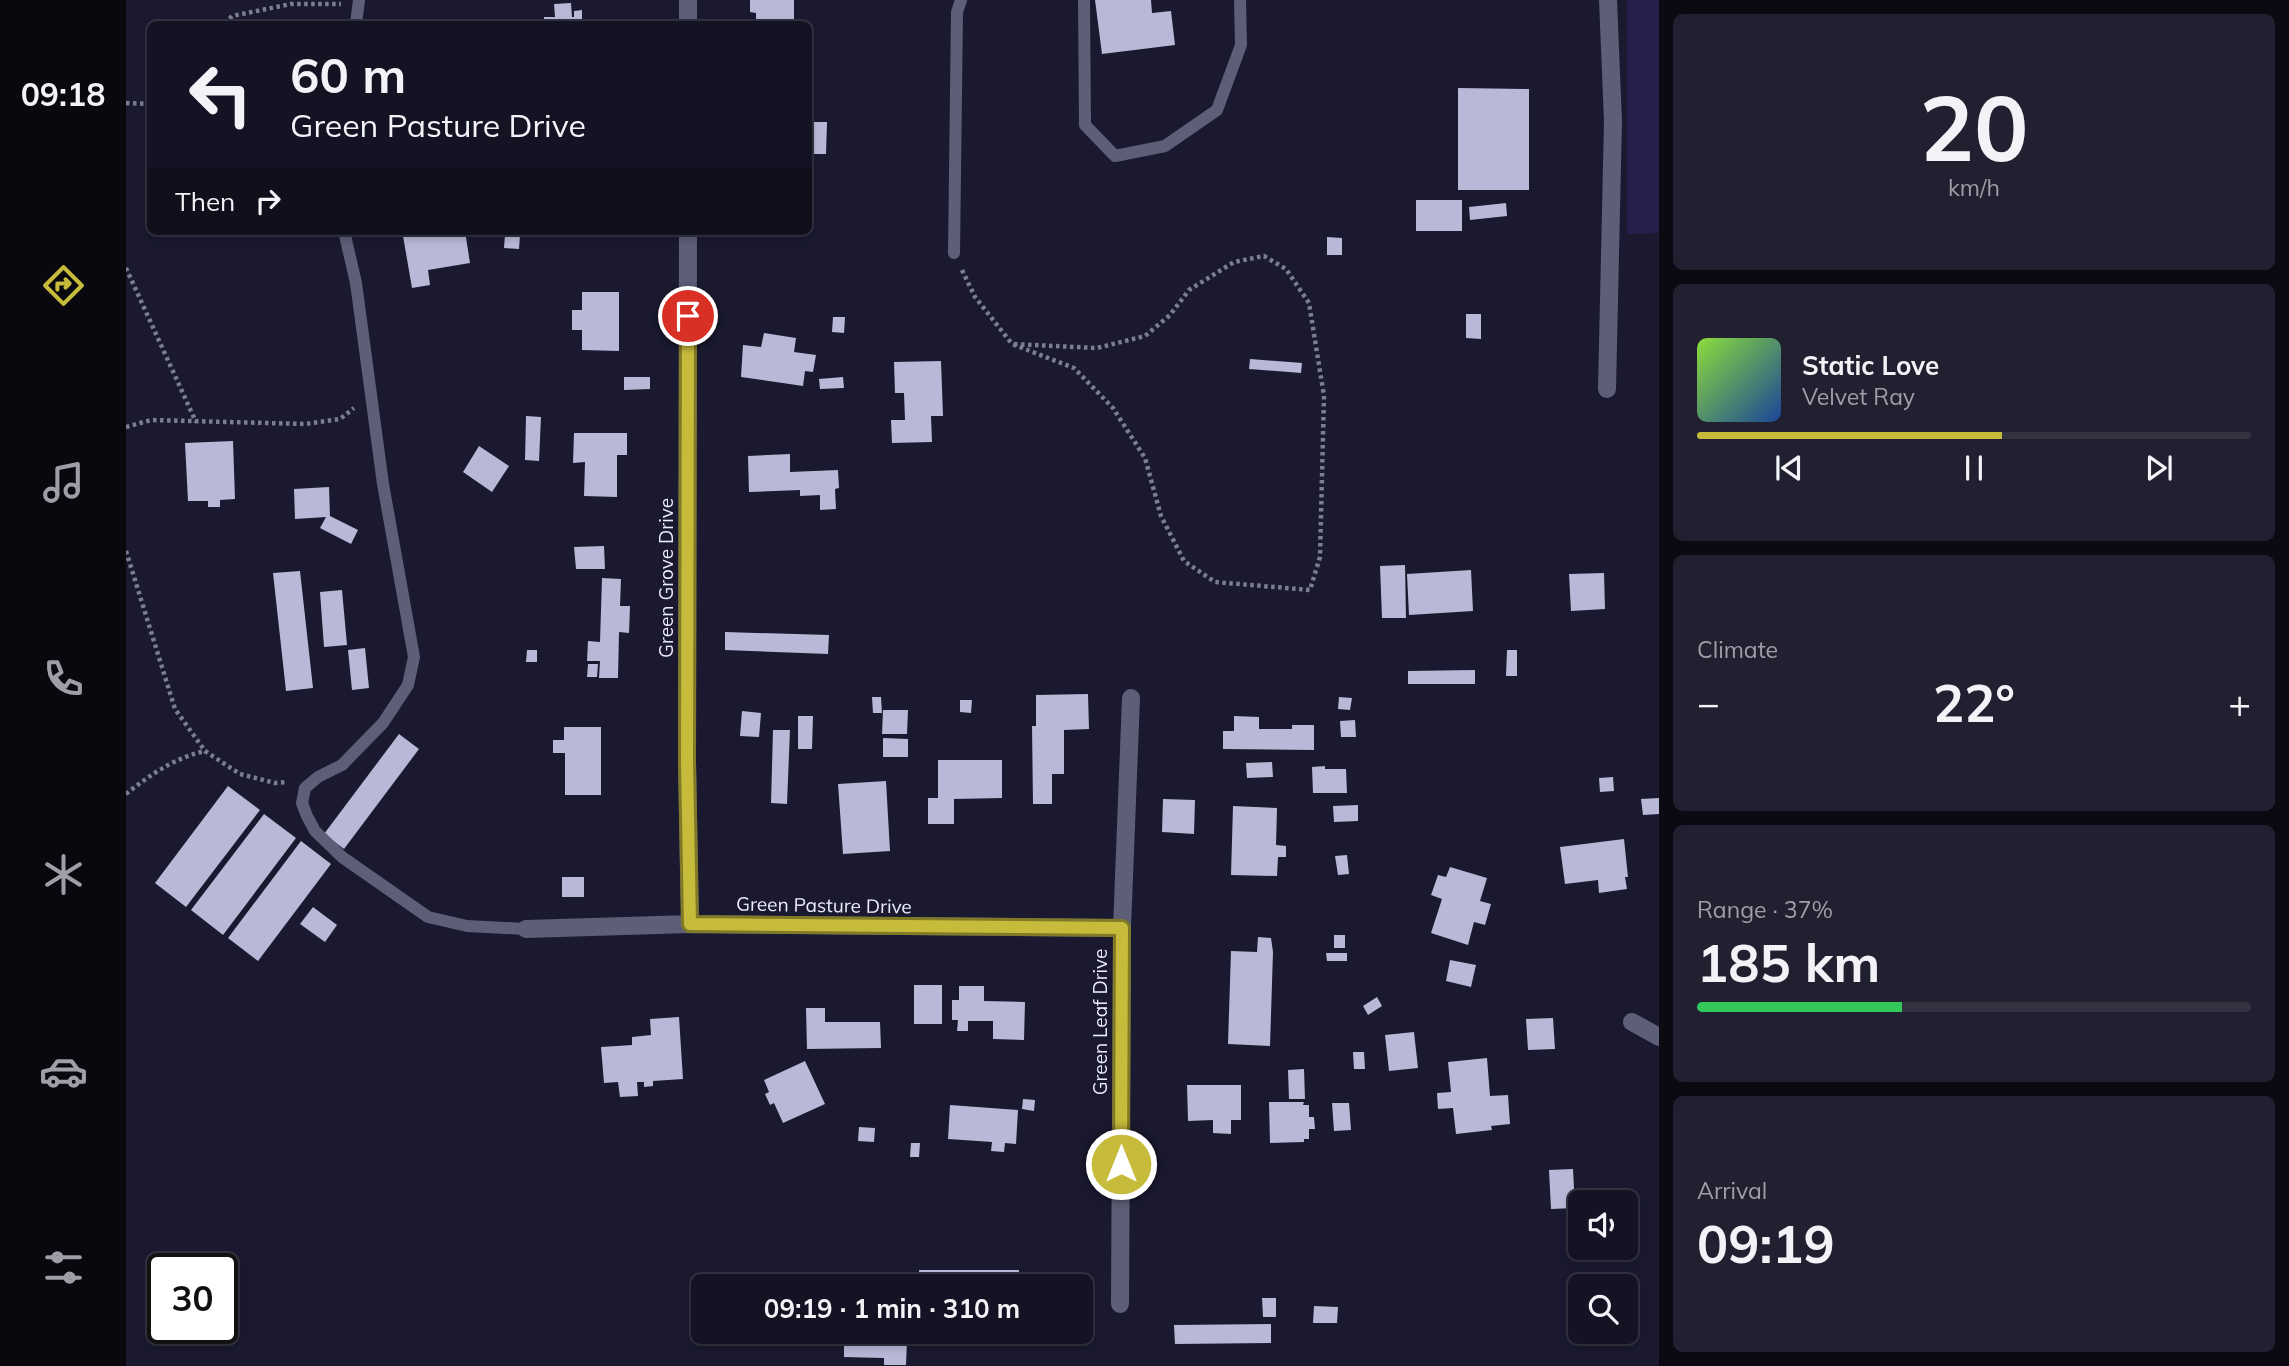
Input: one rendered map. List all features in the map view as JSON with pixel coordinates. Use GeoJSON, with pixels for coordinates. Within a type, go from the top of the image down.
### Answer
{"type":"FeatureCollection","features":[{"type":"Feature","properties":{"kind":"street"},"geometry":{"type":"LineString","coordinates":[[688,0],[688,21]]}},
{"type":"Feature","properties":{"kind":"street"},"geometry":{"type":"LineString","coordinates":[[1607,389],[1613,121],[1608,0]]}},
{"type":"Feature","properties":{"kind":"street","name":"Green Grove Drive"},"geometry":{"type":"LineString","coordinates":[[688,235],[687,761],[690,924]]}},
{"type":"Feature","properties":{"kind":"street","name":"Green Leaf Drive"},"geometry":{"type":"LineString","coordinates":[[1121,1304],[1122,928],[1131,698]]}},
{"type":"Feature","properties":{"kind":"street","name":"Green Pasture Drive"},"geometry":{"type":"LineString","coordinates":[[526,929],[690,924],[1122,928]]}},
{"type":"Feature","properties":{"kind":"street"},"geometry":{"type":"LineString","coordinates":[[1632,1022],[1659,1037]]}},
{"type":"Feature","properties":{"kind":"lane"},"geometry":{"type":"LineString","coordinates":[[954,253],[957,12],[961,0]]}},
{"type":"Feature","properties":{"kind":"lane"},"geometry":{"type":"LineString","coordinates":[[1084,0],[1085,125],[1115,156],[1165,146],[1217,110],[1241,45],[1240,0]]}},
{"type":"Feature","properties":{"kind":"lane"},"geometry":{"type":"LineString","coordinates":[[356,21],[359,2]]}},
{"type":"Feature","properties":{"kind":"lane"},"geometry":{"type":"LineString","coordinates":[[345,235],[356,284],[383,484],[414,657],[408,685],[383,723],[342,765],[318,776],[305,788],[302,803],[315,831],[342,857],[428,917],[467,926],[526,929]]}},
{"type":"Feature","properties":{"kind":"path"},"geometry":{"type":"LineString","coordinates":[[228,21],[232,16],[291,4],[359,2]]}},
{"type":"Feature","properties":{"kind":"path"},"geometry":{"type":"LineString","coordinates":[[126,103],[147,104]]}},
{"type":"Feature","properties":{"kind":"path"},"geometry":{"type":"LineString","coordinates":[[954,253],[975,297],[1012,344],[1074,368],[1114,408],[1145,458],[1161,516],[1184,561],[1215,582],[1310,590],[1320,557],[1324,396],[1309,303],[1286,269],[1264,256],[1234,262],[1189,290],[1170,315],[1145,336],[1097,348],[1012,344]]}},
{"type":"Feature","properties":{"kind":"path"},"geometry":{"type":"LineString","coordinates":[[126,268],[197,422]]}},
{"type":"Feature","properties":{"kind":"path"},"geometry":{"type":"LineString","coordinates":[[126,427],[151,420],[305,424],[340,419],[370,393]]}},
{"type":"Feature","properties":{"kind":"path"},"geometry":{"type":"LineString","coordinates":[[126,551],[175,709],[205,751],[240,775],[275,783],[318,776]]}},
{"type":"Feature","properties":{"kind":"path"},"geometry":{"type":"LineString","coordinates":[[126,794],[148,776],[185,756],[205,751]]}},
{"type":"Feature","properties":{"kind":"shaded area"},"geometry":{"type":"Polygon","coordinates":[[[1627,0],[1659,0],[1659,233],[1627,234],[1627,0]]]}},
{"type":"Feature","properties":{"kind":"building"},"geometry":{"type":"Polygon","coordinates":[[[750,0],[794,0],[794,21],[756,21],[756,13],[750,12],[750,0]]]}},
{"type":"Feature","properties":{"kind":"building"},"geometry":{"type":"Polygon","coordinates":[[[1095,0],[1151,0],[1152,13],[1171,11],[1175,45],[1102,54],[1095,0]]]}},
{"type":"Feature","properties":{"kind":"building"},"geometry":{"type":"Polygon","coordinates":[[[571,3],[572,17],[574,11],[582,10],[582,21],[544,21],[544,17],[555,17],[554,4],[571,3]]]}},
{"type":"Feature","properties":{"kind":"building"},"geometry":{"type":"Polygon","coordinates":[[[1458,88],[1529,89],[1529,190],[1458,190],[1458,88]]]}},
{"type":"Feature","properties":{"kind":"building"},"geometry":{"type":"Polygon","coordinates":[[[812,122],[827,122],[826,154],[812,154],[812,122]]]}},
{"type":"Feature","properties":{"kind":"building"},"geometry":{"type":"Polygon","coordinates":[[[1416,200],[1462,200],[1462,231],[1416,231],[1416,200]]]}},
{"type":"Feature","properties":{"kind":"building"},"geometry":{"type":"Polygon","coordinates":[[[1506,203],[1507,216],[1470,220],[1469,207],[1506,203]]]}},
{"type":"Feature","properties":{"kind":"building"},"geometry":{"type":"Polygon","coordinates":[[[466,235],[470,263],[428,270],[430,285],[412,288],[403,236],[466,235]]]}},
{"type":"Feature","properties":{"kind":"building"},"geometry":{"type":"Polygon","coordinates":[[[505,235],[520,235],[519,249],[504,248],[505,235]]]}},
{"type":"Feature","properties":{"kind":"building"},"geometry":{"type":"Polygon","coordinates":[[[1327,237],[1342,238],[1342,255],[1327,255],[1327,237]]]}},
{"type":"Feature","properties":{"kind":"building"},"geometry":{"type":"Polygon","coordinates":[[[582,292],[619,292],[619,351],[582,350],[582,330],[572,330],[572,310],[582,310],[582,292]]]}},
{"type":"Feature","properties":{"kind":"building"},"geometry":{"type":"Polygon","coordinates":[[[1466,314],[1481,314],[1481,339],[1466,338],[1466,314]]]}},
{"type":"Feature","properties":{"kind":"building"},"geometry":{"type":"Polygon","coordinates":[[[833,317],[845,317],[844,333],[832,332],[833,317]]]}},
{"type":"Feature","properties":{"kind":"building"},"geometry":{"type":"Polygon","coordinates":[[[764,333],[796,338],[794,352],[816,355],[813,372],[805,371],[803,386],[741,377],[743,345],[761,347],[764,333]]]}},
{"type":"Feature","properties":{"kind":"building"},"geometry":{"type":"Polygon","coordinates":[[[1250,359],[1302,363],[1301,373],[1249,369],[1250,359]]]}},
{"type":"Feature","properties":{"kind":"building"},"geometry":{"type":"Polygon","coordinates":[[[941,361],[943,416],[931,416],[932,442],[892,443],[891,420],[905,420],[904,393],[895,393],[894,362],[941,361]]]}},
{"type":"Feature","properties":{"kind":"building"},"geometry":{"type":"Polygon","coordinates":[[[624,377],[650,377],[650,389],[624,390],[624,377]]]}},
{"type":"Feature","properties":{"kind":"building"},"geometry":{"type":"Polygon","coordinates":[[[843,377],[844,388],[820,389],[819,379],[843,377]]]}},
{"type":"Feature","properties":{"kind":"building"},"geometry":{"type":"Polygon","coordinates":[[[526,416],[541,417],[539,461],[525,460],[526,416]]]}},
{"type":"Feature","properties":{"kind":"building"},"geometry":{"type":"Polygon","coordinates":[[[574,433],[627,433],[627,455],[617,455],[617,497],[584,496],[585,462],[573,463],[574,433]]]}},
{"type":"Feature","properties":{"kind":"building"},"geometry":{"type":"Polygon","coordinates":[[[233,441],[235,499],[220,500],[220,507],[208,507],[208,501],[188,501],[185,443],[233,441]]]}},
{"type":"Feature","properties":{"kind":"building"},"geometry":{"type":"Polygon","coordinates":[[[479,446],[509,466],[492,492],[463,472],[479,446]]]}},
{"type":"Feature","properties":{"kind":"building"},"geometry":{"type":"Polygon","coordinates":[[[790,454],[790,472],[838,470],[836,509],[820,510],[820,495],[800,496],[800,490],[749,492],[748,456],[790,454]]]}},
{"type":"Feature","properties":{"kind":"building"},"geometry":{"type":"Polygon","coordinates":[[[329,487],[330,516],[358,530],[351,544],[320,528],[326,517],[295,519],[294,489],[329,487]]]}},
{"type":"Feature","properties":{"kind":"building"},"geometry":{"type":"Polygon","coordinates":[[[604,546],[605,569],[576,569],[574,547],[604,546]]]}},
{"type":"Feature","properties":{"kind":"building"},"geometry":{"type":"Polygon","coordinates":[[[1405,565],[1406,618],[1382,618],[1380,566],[1405,565]]]}},
{"type":"Feature","properties":{"kind":"building"},"geometry":{"type":"Polygon","coordinates":[[[1471,570],[1473,611],[1409,615],[1407,574],[1471,570]]]}},
{"type":"Feature","properties":{"kind":"building"},"geometry":{"type":"Polygon","coordinates":[[[300,571],[313,688],[286,691],[273,573],[300,571]]]}},
{"type":"Feature","properties":{"kind":"building"},"geometry":{"type":"Polygon","coordinates":[[[1604,573],[1605,609],[1571,611],[1569,574],[1604,573]]]}},
{"type":"Feature","properties":{"kind":"building"},"geometry":{"type":"Polygon","coordinates":[[[602,578],[621,579],[620,606],[630,606],[629,633],[619,632],[618,678],[599,678],[600,661],[587,661],[588,641],[600,642],[602,578]]]}},
{"type":"Feature","properties":{"kind":"building"},"geometry":{"type":"Polygon","coordinates":[[[342,590],[347,645],[324,647],[320,592],[342,590]]]}},
{"type":"Feature","properties":{"kind":"building"},"geometry":{"type":"Polygon","coordinates":[[[725,632],[829,635],[828,654],[725,650],[725,632]]]}},
{"type":"Feature","properties":{"kind":"building"},"geometry":{"type":"Polygon","coordinates":[[[365,648],[369,688],[352,690],[348,650],[365,648]]]}},
{"type":"Feature","properties":{"kind":"building"},"geometry":{"type":"Polygon","coordinates":[[[527,650],[537,650],[537,662],[526,662],[527,650]]]}},
{"type":"Feature","properties":{"kind":"building"},"geometry":{"type":"Polygon","coordinates":[[[1507,650],[1517,650],[1517,676],[1506,676],[1507,650]]]}},
{"type":"Feature","properties":{"kind":"building"},"geometry":{"type":"Polygon","coordinates":[[[588,664],[598,664],[597,677],[587,677],[588,664]]]}},
{"type":"Feature","properties":{"kind":"building"},"geometry":{"type":"Polygon","coordinates":[[[1475,670],[1475,684],[1408,684],[1408,671],[1475,670]]]}},
{"type":"Feature","properties":{"kind":"building"},"geometry":{"type":"Polygon","coordinates":[[[1088,694],[1089,729],[1064,730],[1064,774],[1052,774],[1052,804],[1033,804],[1032,726],[1036,726],[1036,695],[1088,694]]]}},
{"type":"Feature","properties":{"kind":"building"},"geometry":{"type":"Polygon","coordinates":[[[872,697],[881,697],[882,713],[873,713],[872,697]]]}},
{"type":"Feature","properties":{"kind":"building"},"geometry":{"type":"Polygon","coordinates":[[[1339,697],[1352,698],[1350,710],[1338,709],[1339,697]]]}},
{"type":"Feature","properties":{"kind":"building"},"geometry":{"type":"Polygon","coordinates":[[[960,700],[972,700],[971,713],[960,712],[960,700]]]}},
{"type":"Feature","properties":{"kind":"building"},"geometry":{"type":"Polygon","coordinates":[[[883,710],[908,710],[907,734],[882,734],[883,710]]]}},
{"type":"Feature","properties":{"kind":"building"},"geometry":{"type":"Polygon","coordinates":[[[742,711],[761,713],[759,737],[740,736],[742,711]]]}},
{"type":"Feature","properties":{"kind":"building"},"geometry":{"type":"Polygon","coordinates":[[[798,716],[813,716],[812,749],[798,749],[798,716]]]}},
{"type":"Feature","properties":{"kind":"building"},"geometry":{"type":"Polygon","coordinates":[[[1234,716],[1259,717],[1259,729],[1292,729],[1292,725],[1314,725],[1314,750],[1223,749],[1223,731],[1234,731],[1234,716]]]}},
{"type":"Feature","properties":{"kind":"building"},"geometry":{"type":"Polygon","coordinates":[[[1355,720],[1356,737],[1341,737],[1340,721],[1355,720]]]}},
{"type":"Feature","properties":{"kind":"building"},"geometry":{"type":"Polygon","coordinates":[[[564,727],[601,727],[601,795],[565,795],[565,753],[553,753],[553,740],[564,740],[564,727]]]}},
{"type":"Feature","properties":{"kind":"building"},"geometry":{"type":"Polygon","coordinates":[[[773,730],[790,730],[787,804],[771,803],[773,730]]]}},
{"type":"Feature","properties":{"kind":"building"},"geometry":{"type":"Polygon","coordinates":[[[399,734],[419,749],[344,849],[324,834],[399,734]]]}},
{"type":"Feature","properties":{"kind":"building"},"geometry":{"type":"Polygon","coordinates":[[[883,738],[908,739],[908,757],[883,757],[883,738]]]}},
{"type":"Feature","properties":{"kind":"building"},"geometry":{"type":"Polygon","coordinates":[[[938,760],[1002,760],[1002,798],[954,799],[954,824],[928,824],[928,798],[938,798],[938,760]]]}},
{"type":"Feature","properties":{"kind":"building"},"geometry":{"type":"Polygon","coordinates":[[[1272,762],[1273,777],[1247,778],[1246,763],[1272,762]]]}},
{"type":"Feature","properties":{"kind":"building"},"geometry":{"type":"Polygon","coordinates":[[[1325,766],[1325,769],[1346,769],[1347,793],[1313,793],[1312,767],[1325,766]]]}},
{"type":"Feature","properties":{"kind":"building"},"geometry":{"type":"Polygon","coordinates":[[[1613,777],[1614,791],[1600,792],[1599,778],[1613,777]]]}},
{"type":"Feature","properties":{"kind":"building"},"geometry":{"type":"Polygon","coordinates":[[[886,781],[890,851],[843,854],[838,784],[886,781]]]}},
{"type":"Feature","properties":{"kind":"building"},"geometry":{"type":"Polygon","coordinates":[[[228,786],[260,810],[186,907],[155,883],[228,786]]]}},
{"type":"Feature","properties":{"kind":"building"},"geometry":{"type":"Polygon","coordinates":[[[1659,798],[1659,814],[1643,815],[1641,799],[1659,798]]]}},
{"type":"Feature","properties":{"kind":"building"},"geometry":{"type":"Polygon","coordinates":[[[1163,799],[1195,800],[1194,834],[1162,832],[1163,799]]]}},
{"type":"Feature","properties":{"kind":"building"},"geometry":{"type":"Polygon","coordinates":[[[1358,805],[1358,821],[1334,822],[1333,806],[1358,805]]]}},
{"type":"Feature","properties":{"kind":"building"},"geometry":{"type":"Polygon","coordinates":[[[1233,806],[1277,808],[1276,845],[1286,846],[1286,857],[1278,857],[1277,876],[1231,875],[1233,806]]]}},
{"type":"Feature","properties":{"kind":"building"},"geometry":{"type":"Polygon","coordinates":[[[264,814],[296,838],[223,935],[191,910],[264,814]]]}},
{"type":"Feature","properties":{"kind":"building"},"geometry":{"type":"Polygon","coordinates":[[[1624,839],[1627,889],[1599,893],[1598,880],[1565,884],[1560,847],[1624,839]]]}},
{"type":"Feature","properties":{"kind":"building"},"geometry":{"type":"Polygon","coordinates":[[[301,841],[331,864],[258,961],[228,938],[301,841]]]}},
{"type":"Feature","properties":{"kind":"building"},"geometry":{"type":"Polygon","coordinates":[[[1347,855],[1349,874],[1338,875],[1335,856],[1347,855]]]}},
{"type":"Feature","properties":{"kind":"building"},"geometry":{"type":"Polygon","coordinates":[[[1450,867],[1487,878],[1480,901],[1491,904],[1485,925],[1474,922],[1468,945],[1431,933],[1442,899],[1431,895],[1438,875],[1446,877],[1450,867]]]}},
{"type":"Feature","properties":{"kind":"building"},"geometry":{"type":"Polygon","coordinates":[[[562,877],[584,877],[584,897],[562,897],[562,877]]]}},
{"type":"Feature","properties":{"kind":"building"},"geometry":{"type":"Polygon","coordinates":[[[313,907],[337,925],[325,942],[300,924],[313,907]]]}},
{"type":"Feature","properties":{"kind":"building"},"geometry":{"type":"Polygon","coordinates":[[[1334,935],[1345,935],[1345,948],[1334,948],[1334,935]]]}},
{"type":"Feature","properties":{"kind":"building"},"geometry":{"type":"Polygon","coordinates":[[[1258,937],[1271,938],[1273,952],[1270,1046],[1228,1044],[1231,951],[1257,952],[1258,937]]]}},
{"type":"Feature","properties":{"kind":"building"},"geometry":{"type":"Polygon","coordinates":[[[1326,953],[1347,953],[1347,961],[1327,961],[1326,953]]]}},
{"type":"Feature","properties":{"kind":"building"},"geometry":{"type":"Polygon","coordinates":[[[1450,960],[1476,965],[1471,987],[1446,981],[1450,960]]]}},
{"type":"Feature","properties":{"kind":"building"},"geometry":{"type":"Polygon","coordinates":[[[914,985],[942,985],[942,1024],[914,1024],[914,985]]]}},
{"type":"Feature","properties":{"kind":"building"},"geometry":{"type":"Polygon","coordinates":[[[959,986],[984,986],[984,1001],[1025,1002],[1024,1040],[993,1039],[993,1021],[968,1021],[968,1031],[957,1031],[958,1020],[952,1020],[952,1000],[959,1000],[959,986]]]}},
{"type":"Feature","properties":{"kind":"building"},"geometry":{"type":"Polygon","coordinates":[[[1377,997],[1382,1006],[1368,1015],[1363,1006],[1377,997]]]}},
{"type":"Feature","properties":{"kind":"building"},"geometry":{"type":"Polygon","coordinates":[[[806,1008],[825,1008],[825,1022],[880,1022],[881,1048],[807,1049],[806,1008]]]}},
{"type":"Feature","properties":{"kind":"building"},"geometry":{"type":"Polygon","coordinates":[[[679,1017],[683,1079],[653,1081],[653,1086],[644,1087],[644,1082],[637,1082],[638,1096],[620,1097],[618,1082],[604,1083],[601,1047],[632,1045],[632,1037],[651,1035],[650,1019],[679,1017]]]}},
{"type":"Feature","properties":{"kind":"building"},"geometry":{"type":"Polygon","coordinates":[[[1553,1018],[1555,1049],[1528,1050],[1526,1019],[1553,1018]]]}},
{"type":"Feature","properties":{"kind":"building"},"geometry":{"type":"Polygon","coordinates":[[[1414,1032],[1418,1068],[1389,1071],[1385,1035],[1414,1032]]]}},
{"type":"Feature","properties":{"kind":"building"},"geometry":{"type":"Polygon","coordinates":[[[1353,1052],[1364,1052],[1365,1069],[1354,1069],[1353,1052]]]}},
{"type":"Feature","properties":{"kind":"building"},"geometry":{"type":"Polygon","coordinates":[[[1487,1058],[1490,1096],[1508,1095],[1510,1124],[1491,1126],[1492,1130],[1456,1134],[1453,1108],[1438,1109],[1437,1093],[1451,1092],[1448,1062],[1487,1058]]]}},
{"type":"Feature","properties":{"kind":"building"},"geometry":{"type":"Polygon","coordinates":[[[805,1061],[825,1104],[783,1123],[774,1103],[770,1105],[765,1094],[769,1092],[764,1080],[805,1061]]]}},
{"type":"Feature","properties":{"kind":"building"},"geometry":{"type":"Polygon","coordinates":[[[1304,1069],[1305,1099],[1289,1099],[1288,1070],[1304,1069]]]}},
{"type":"Feature","properties":{"kind":"building"},"geometry":{"type":"Polygon","coordinates":[[[1187,1085],[1241,1085],[1241,1120],[1231,1120],[1231,1134],[1213,1133],[1213,1120],[1188,1121],[1187,1085]]]}},
{"type":"Feature","properties":{"kind":"building"},"geometry":{"type":"Polygon","coordinates":[[[1023,1099],[1035,1100],[1034,1111],[1022,1109],[1023,1099]]]}},
{"type":"Feature","properties":{"kind":"building"},"geometry":{"type":"Polygon","coordinates":[[[1269,1102],[1304,1102],[1303,1105],[1309,1105],[1309,1117],[1314,1117],[1315,1129],[1309,1129],[1309,1139],[1304,1139],[1304,1142],[1270,1143],[1269,1102]]]}},
{"type":"Feature","properties":{"kind":"building"},"geometry":{"type":"Polygon","coordinates":[[[1332,1103],[1349,1103],[1351,1130],[1334,1131],[1332,1103]]]}},
{"type":"Feature","properties":{"kind":"building"},"geometry":{"type":"Polygon","coordinates":[[[950,1105],[1018,1110],[1016,1144],[1005,1143],[1004,1152],[991,1151],[992,1142],[948,1139],[950,1105]]]}},
{"type":"Feature","properties":{"kind":"building"},"geometry":{"type":"Polygon","coordinates":[[[859,1127],[875,1128],[874,1142],[858,1141],[859,1127]]]}},
{"type":"Feature","properties":{"kind":"building"},"geometry":{"type":"Polygon","coordinates":[[[911,1143],[920,1143],[919,1157],[910,1157],[911,1143]]]}},
{"type":"Feature","properties":{"kind":"building"},"geometry":{"type":"Polygon","coordinates":[[[1573,1169],[1574,1190],[1568,1190],[1568,1208],[1551,1209],[1549,1170],[1573,1169]]]}},
{"type":"Feature","properties":{"kind":"building"},"geometry":{"type":"Polygon","coordinates":[[[919,1270],[1019,1270],[1019,1274],[919,1274],[919,1270]]]}},
{"type":"Feature","properties":{"kind":"building"},"geometry":{"type":"Polygon","coordinates":[[[1262,1298],[1276,1298],[1276,1317],[1263,1317],[1262,1298]]]}},
{"type":"Feature","properties":{"kind":"building"},"geometry":{"type":"Polygon","coordinates":[[[1314,1306],[1338,1307],[1337,1323],[1313,1323],[1314,1306]]]}},
{"type":"Feature","properties":{"kind":"building"},"geometry":{"type":"Polygon","coordinates":[[[1271,1324],[1271,1343],[1175,1344],[1174,1325],[1271,1324]]]}},
{"type":"Feature","properties":{"kind":"building"},"geometry":{"type":"Polygon","coordinates":[[[844,1344],[907,1344],[906,1365],[884,1365],[884,1358],[844,1357],[844,1344]]]}},
{"type":"Feature","properties":{"kind":"route"},"geometry":{"type":"LineString","coordinates":[[688,316],[687,761],[690,924],[1122,928],[1121,1164]]}}]}
